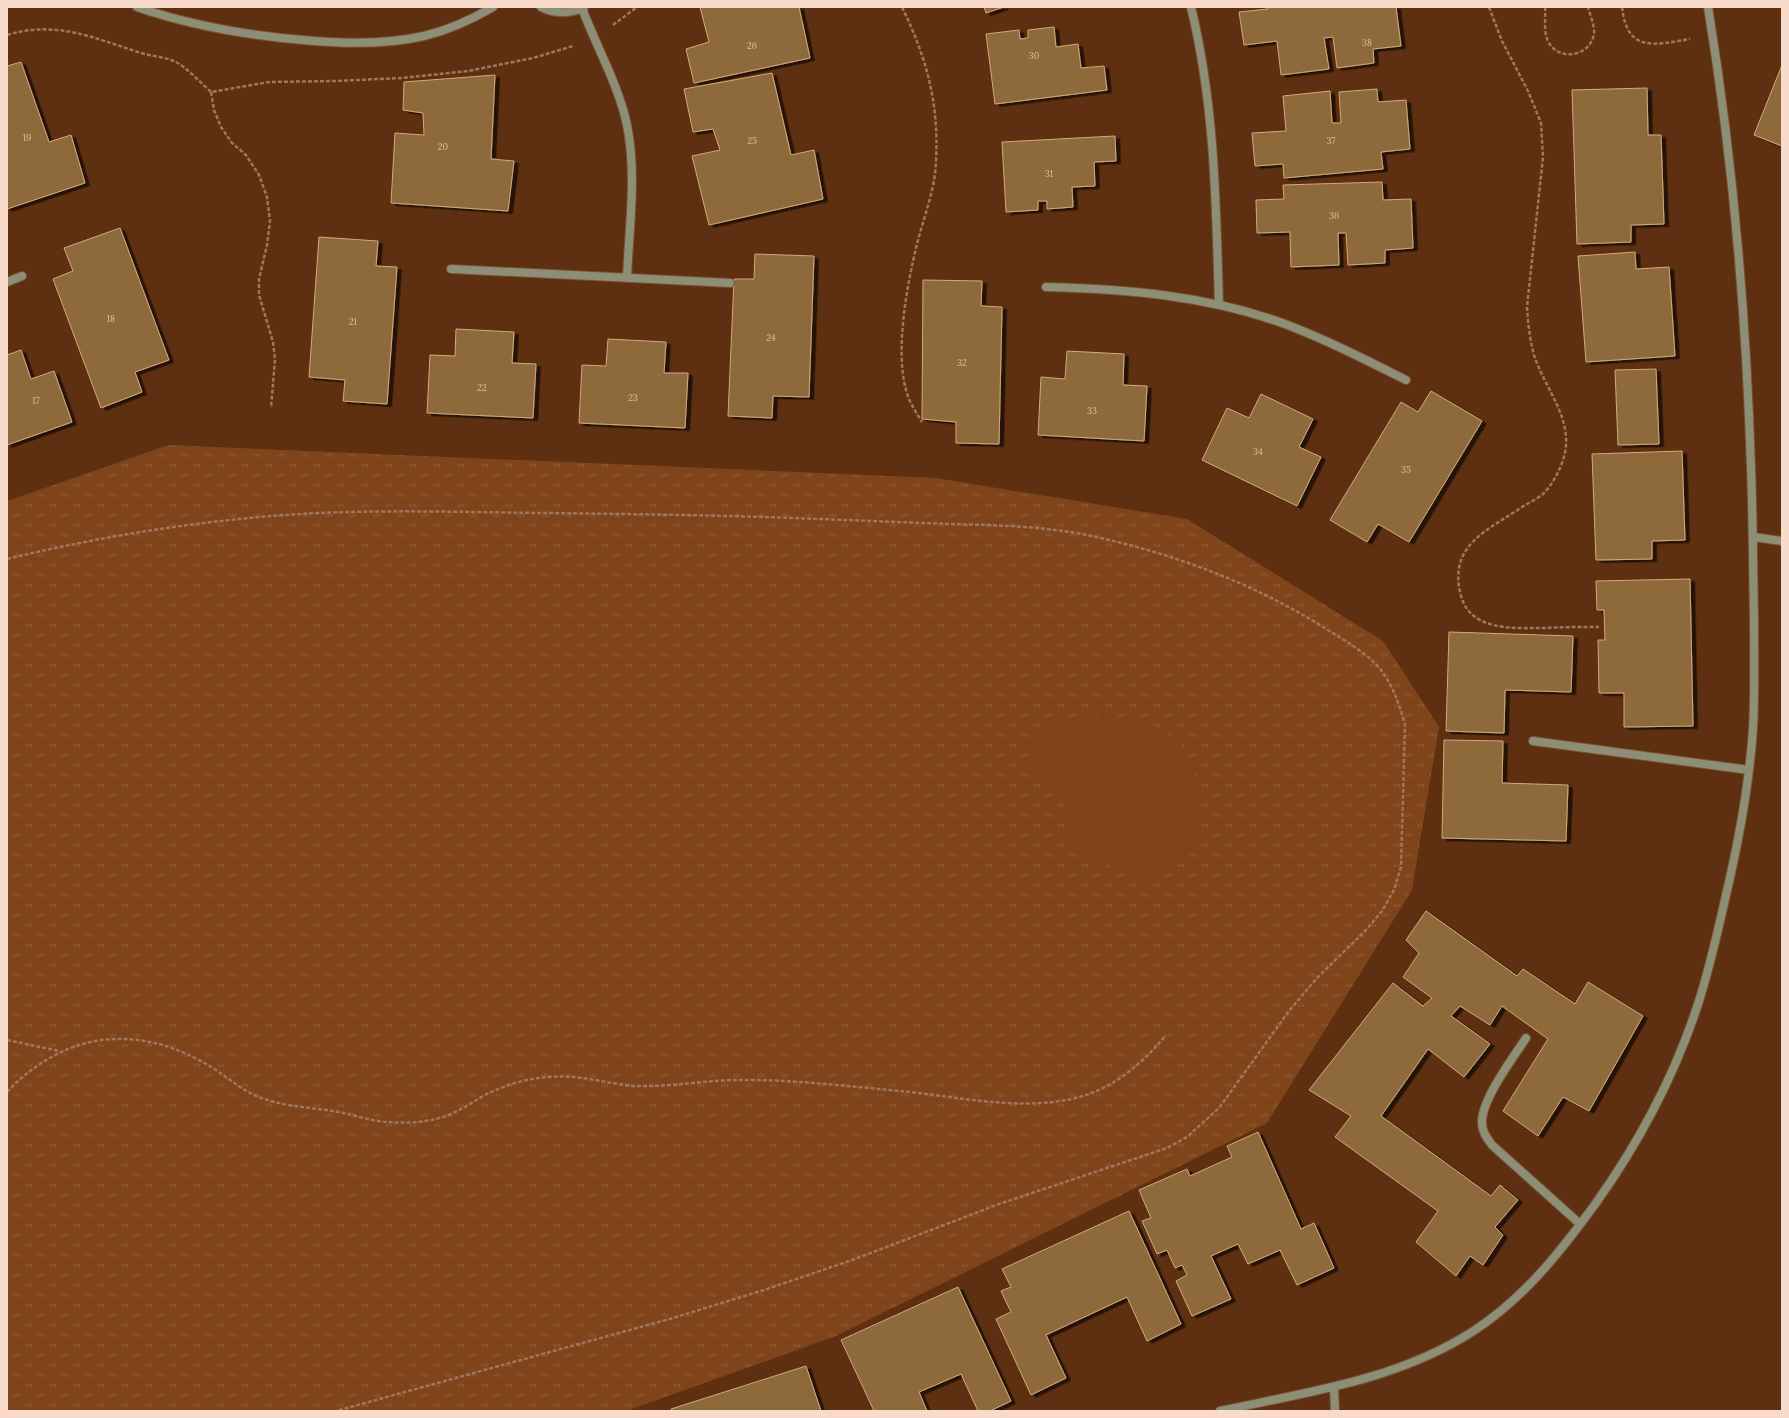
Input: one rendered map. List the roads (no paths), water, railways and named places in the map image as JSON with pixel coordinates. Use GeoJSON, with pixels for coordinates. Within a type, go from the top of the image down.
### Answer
{"type":"FeatureCollection","features":[{"type":"Feature","properties":{"kind":"street"},"geometry":{"type":"LineString","coordinates":[[137,7],[169,18],[230,32],[330,43],[394,41],[424,36],[453,27],[493,7]]}},
{"type":"Feature","properties":{"kind":"street"},"geometry":{"type":"LineString","coordinates":[[541,7],[556,12],[569,12],[583,8],[621,103],[627,125],[632,169],[627,278]]}},
{"type":"Feature","properties":{"kind":"street"},"geometry":{"type":"LineString","coordinates":[[1191,7],[1206,80],[1213,136],[1216,184],[1219,305]]}},
{"type":"Feature","properties":{"kind":"street"},"geometry":{"type":"LineString","coordinates":[[1220,1411],[1334,1387],[1384,1373],[1431,1355],[1475,1330],[1520,1294],[1551,1263],[1611,1182],[1641,1133],[1661,1095],[1694,1016],[1713,955],[1737,848],[1749,770],[1754,684],[1753,537],[1749,412],[1741,286],[1728,160],[1708,7]]}},
{"type":"Feature","properties":{"kind":"street"},"geometry":{"type":"LineString","coordinates":[[451,269],[730,283]]}},
{"type":"Feature","properties":{"kind":"street"},"geometry":{"type":"LineString","coordinates":[[7,282],[22,276]]}},
{"type":"Feature","properties":{"kind":"street"},"geometry":{"type":"LineString","coordinates":[[1046,287],[1126,291],[1162,295],[1219,305],[1284,324],[1346,349],[1406,380]]}},
{"type":"Feature","properties":{"kind":"street"},"geometry":{"type":"LineString","coordinates":[[1753,537],[1782,541]]}},
{"type":"Feature","properties":{"kind":"street"},"geometry":{"type":"LineString","coordinates":[[1533,740],[1749,770]]}},
{"type":"Feature","properties":{"kind":"street"},"geometry":{"type":"LineString","coordinates":[[1526,1038],[1487,1100],[1482,1117],[1484,1135],[1492,1145],[1580,1224]]}},
{"type":"Feature","properties":{"kind":"street"},"geometry":{"type":"LineString","coordinates":[[1334,1387],[1335,1411]]}}]}
